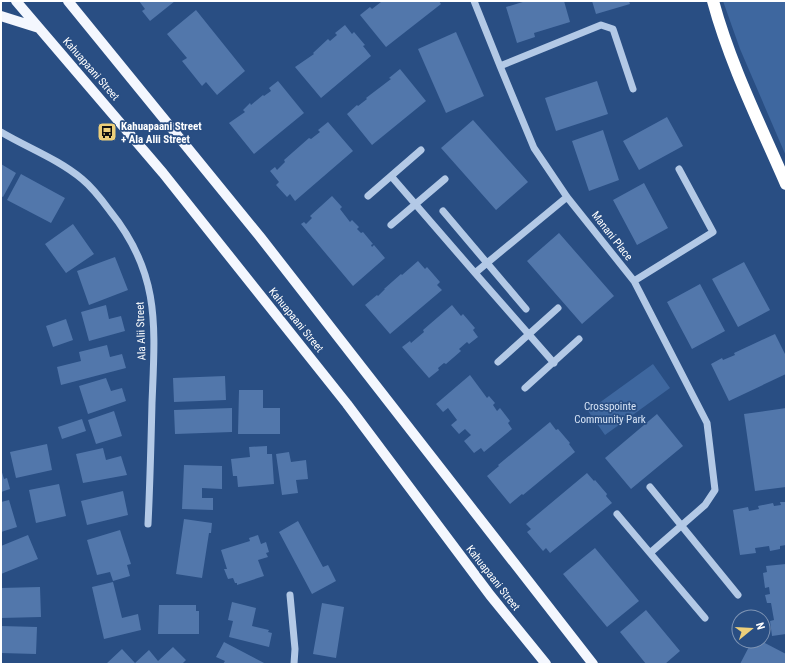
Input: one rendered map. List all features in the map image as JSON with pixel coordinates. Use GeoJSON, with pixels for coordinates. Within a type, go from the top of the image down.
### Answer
{"type":"FeatureCollection","features":[{"type":"Feature","properties":{"kind":"highway"},"geometry":{"type":"LineString","coordinates":[[713,1],[718,22],[735,66],[786,184]]}},
{"type":"Feature","properties":{"kind":"main road","name":"Kahuapaani Street"},"geometry":{"type":"LineString","coordinates":[[16,1],[163,173],[318,366],[490,595],[546,664]]}},
{"type":"Feature","properties":{"kind":"main road","name":"Kahuapaani Street"},"geometry":{"type":"LineString","coordinates":[[68,1],[266,245],[593,664]]}},
{"type":"Feature","properties":{"kind":"main road"},"geometry":{"type":"LineString","coordinates":[[1,16],[40,28]]}},
{"type":"Feature","properties":{"kind":"street","name":"Manani Place"},"geometry":{"type":"LineString","coordinates":[[474,1],[534,148],[567,197],[634,281],[707,423],[715,490],[705,505],[682,526]]}},
{"type":"Feature","properties":{"kind":"street"},"geometry":{"type":"LineString","coordinates":[[500,66],[601,25],[613,29],[633,89]]}},
{"type":"Feature","properties":{"kind":"street","name":"Ala Alii Street"},"geometry":{"type":"LineString","coordinates":[[1,132],[58,163],[83,180],[101,199],[128,234],[142,262],[150,295],[155,338],[148,524]]}},
{"type":"Feature","properties":{"kind":"street"},"geometry":{"type":"LineString","coordinates":[[368,196],[421,150]]}},
{"type":"Feature","properties":{"kind":"street"},"geometry":{"type":"LineString","coordinates":[[634,281],[713,232],[679,169]]}},
{"type":"Feature","properties":{"kind":"street"},"geometry":{"type":"LineString","coordinates":[[391,176],[554,363]]}},
{"type":"Feature","properties":{"kind":"street"},"geometry":{"type":"LineString","coordinates":[[390,225],[445,179]]}},
{"type":"Feature","properties":{"kind":"street"},"geometry":{"type":"LineString","coordinates":[[475,273],[567,197]]}},
{"type":"Feature","properties":{"kind":"street"},"geometry":{"type":"LineString","coordinates":[[443,211],[526,309]]}},
{"type":"Feature","properties":{"kind":"street"},"geometry":{"type":"LineString","coordinates":[[498,362],[558,308]]}},
{"type":"Feature","properties":{"kind":"street"},"geometry":{"type":"LineString","coordinates":[[525,388],[579,339]]}},
{"type":"Feature","properties":{"kind":"street"},"geometry":{"type":"LineString","coordinates":[[650,487],[738,594]]}},
{"type":"Feature","properties":{"kind":"street"},"geometry":{"type":"LineString","coordinates":[[617,514],[705,618]]}},
{"type":"Feature","properties":{"kind":"street"},"geometry":{"type":"LineString","coordinates":[[650,553],[682,526]]}},
{"type":"Feature","properties":{"kind":"street"},"geometry":{"type":"LineString","coordinates":[[290,595],[295,649],[294,664]]}},
{"type":"Feature","properties":{"kind":"green space"},"geometry":{"type":"Polygon","coordinates":[[[723,1],[786,1],[786,156],[740,49],[723,1]]]}},
{"type":"Feature","properties":{"kind":"green space","name":"Crosspointe Community Park"},"geometry":{"type":"Polygon","coordinates":[[[653,364],[670,388],[605,435],[588,411],[653,364]]]}},
{"type":"Feature","properties":{"kind":"building"},"geometry":{"type":"Polygon","coordinates":[[[139,1],[175,1],[150,21],[142,11],[145,9],[139,1]]]}},
{"type":"Feature","properties":{"kind":"building"},"geometry":{"type":"Polygon","coordinates":[[[380,1],[439,1],[441,4],[386,47],[360,15],[370,7],[372,9],[381,2],[380,1]]]}},
{"type":"Feature","properties":{"kind":"building"},"geometry":{"type":"Polygon","coordinates":[[[526,1],[564,1],[570,22],[534,33],[535,37],[517,43],[506,7],[526,1]]]}},
{"type":"Feature","properties":{"kind":"building"},"geometry":{"type":"Polygon","coordinates":[[[592,1],[629,1],[630,4],[596,14],[592,1]]]}},
{"type":"Feature","properties":{"kind":"building"},"geometry":{"type":"Polygon","coordinates":[[[196,10],[245,71],[217,95],[206,82],[202,86],[182,61],[187,58],[167,34],[196,10]]]}},
{"type":"Feature","properties":{"kind":"building"},"geometry":{"type":"Polygon","coordinates":[[[345,25],[352,34],[354,32],[365,45],[363,46],[371,56],[321,98],[295,67],[314,54],[313,53],[328,39],[330,41],[337,35],[335,33],[345,25]]]}},
{"type":"Feature","properties":{"kind":"building"},"geometry":{"type":"Polygon","coordinates":[[[456,32],[484,96],[446,113],[418,49],[456,32]]]}},
{"type":"Feature","properties":{"kind":"building"},"geometry":{"type":"Polygon","coordinates":[[[400,69],[426,101],[372,145],[347,114],[391,79],[389,78],[400,69]]]}},
{"type":"Feature","properties":{"kind":"building"},"geometry":{"type":"Polygon","coordinates":[[[278,81],[304,113],[254,154],[229,123],[245,112],[243,110],[250,103],[251,105],[263,95],[264,96],[271,91],[269,88],[278,81]]]}},
{"type":"Feature","properties":{"kind":"building"},"geometry":{"type":"Polygon","coordinates":[[[597,81],[608,114],[556,131],[545,98],[597,81]]]}},
{"type":"Feature","properties":{"kind":"building"},"geometry":{"type":"Polygon","coordinates":[[[667,117],[683,146],[639,170],[623,141],[667,117]]]}},
{"type":"Feature","properties":{"kind":"building"},"geometry":{"type":"Polygon","coordinates":[[[473,120],[528,182],[496,210],[441,148],[473,120]]]}},
{"type":"Feature","properties":{"kind":"building"},"geometry":{"type":"Polygon","coordinates":[[[328,122],[353,151],[295,201],[290,194],[287,197],[276,185],[279,182],[270,171],[275,167],[277,170],[285,162],[284,160],[309,138],[311,139],[320,132],[318,130],[328,122]]]}},
{"type":"Feature","properties":{"kind":"building"},"geometry":{"type":"Polygon","coordinates":[[[603,130],[619,180],[589,191],[572,141],[603,130]]]}},
{"type":"Feature","properties":{"kind":"building"},"geometry":{"type":"Polygon","coordinates":[[[1,164],[16,173],[3,197],[1,196],[1,164]]]}},
{"type":"Feature","properties":{"kind":"building"},"geometry":{"type":"Polygon","coordinates":[[[21,174],[65,198],[51,223],[7,200],[21,174]]]}},
{"type":"Feature","properties":{"kind":"building"},"geometry":{"type":"Polygon","coordinates":[[[644,183],[668,228],[637,245],[613,200],[644,183]]]}},
{"type":"Feature","properties":{"kind":"building"},"geometry":{"type":"Polygon","coordinates":[[[332,196],[342,207],[340,209],[350,222],[352,220],[359,227],[357,229],[361,233],[363,232],[373,244],[371,245],[372,247],[374,245],[385,258],[353,286],[301,224],[304,222],[306,224],[312,218],[310,216],[332,196]]]}},
{"type":"Feature","properties":{"kind":"building"},"geometry":{"type":"Polygon","coordinates":[[[73,224],[94,254],[66,273],[45,244],[73,224]]]}},
{"type":"Feature","properties":{"kind":"building"},"geometry":{"type":"Polygon","coordinates":[[[559,233],[614,296],[582,324],[527,261],[559,233]]]}},
{"type":"Feature","properties":{"kind":"building"},"geometry":{"type":"Polygon","coordinates":[[[115,257],[128,290],[89,305],[77,271],[115,257]]]}},
{"type":"Feature","properties":{"kind":"building"},"geometry":{"type":"Polygon","coordinates":[[[418,261],[425,269],[427,267],[440,282],[437,285],[442,290],[390,334],[365,305],[377,295],[378,296],[401,274],[402,275],[418,261]]]}},
{"type":"Feature","properties":{"kind":"building"},"geometry":{"type":"Polygon","coordinates":[[[744,262],[770,310],[738,327],[712,279],[744,262]]]}},
{"type":"Feature","properties":{"kind":"building"},"geometry":{"type":"Polygon","coordinates":[[[700,284],[725,331],[692,349],[667,302],[700,284]]]}},
{"type":"Feature","properties":{"kind":"building"},"geometry":{"type":"Polygon","coordinates":[[[106,305],[109,319],[121,316],[125,331],[89,341],[81,312],[106,305]]]}},
{"type":"Feature","properties":{"kind":"building"},"geometry":{"type":"Polygon","coordinates":[[[452,305],[461,316],[463,314],[475,328],[473,330],[478,337],[469,344],[467,342],[459,349],[461,351],[446,364],[444,363],[438,368],[439,370],[429,378],[402,347],[410,341],[411,343],[424,332],[423,330],[452,305]]]}},
{"type":"Feature","properties":{"kind":"building"},"geometry":{"type":"Polygon","coordinates":[[[66,319],[73,340],[53,347],[46,326],[66,319]]]}},
{"type":"Feature","properties":{"kind":"building"},"geometry":{"type":"Polygon","coordinates":[[[775,334],[786,356],[786,374],[729,401],[711,364],[722,358],[723,360],[735,355],[734,353],[775,334]]]}},
{"type":"Feature","properties":{"kind":"building"},"geometry":{"type":"Polygon","coordinates":[[[107,345],[110,357],[122,354],[126,368],[61,385],[57,367],[81,361],[79,352],[107,345]]]}},
{"type":"Feature","properties":{"kind":"building"},"geometry":{"type":"Polygon","coordinates":[[[470,375],[487,398],[489,396],[495,403],[493,405],[497,411],[500,408],[510,421],[508,423],[512,429],[484,452],[481,448],[474,453],[464,441],[471,435],[465,429],[459,434],[451,425],[457,420],[448,408],[443,412],[436,404],[470,375]]]}},
{"type":"Feature","properties":{"kind":"building"},"geometry":{"type":"Polygon","coordinates":[[[225,376],[226,400],[174,402],[173,378],[225,376]]]}},
{"type":"Feature","properties":{"kind":"building"},"geometry":{"type":"Polygon","coordinates":[[[106,378],[111,391],[122,388],[126,401],[88,414],[79,386],[106,378]]]}},
{"type":"Feature","properties":{"kind":"building"},"geometry":{"type":"Polygon","coordinates":[[[239,390],[263,390],[263,408],[280,408],[280,434],[238,434],[239,390]]]}},
{"type":"Feature","properties":{"kind":"building"},"geometry":{"type":"Polygon","coordinates":[[[232,408],[232,432],[175,434],[174,410],[232,408]]]}},
{"type":"Feature","properties":{"kind":"building"},"geometry":{"type":"Polygon","coordinates":[[[786,408],[786,487],[755,491],[744,414],[786,408]]]}},
{"type":"Feature","properties":{"kind":"building"},"geometry":{"type":"Polygon","coordinates":[[[114,411],[122,436],[96,444],[88,420],[114,411]]]}},
{"type":"Feature","properties":{"kind":"building"},"geometry":{"type":"Polygon","coordinates":[[[657,414],[683,446],[631,489],[605,458],[657,414]]]}},
{"type":"Feature","properties":{"kind":"building"},"geometry":{"type":"Polygon","coordinates":[[[82,419],[86,431],[62,439],[58,427],[82,419]]]}},
{"type":"Feature","properties":{"kind":"building"},"geometry":{"type":"Polygon","coordinates":[[[550,422],[570,443],[569,444],[575,452],[510,504],[487,476],[550,422]]]}},
{"type":"Feature","properties":{"kind":"building"},"geometry":{"type":"Polygon","coordinates":[[[47,444],[52,470],[16,478],[10,452],[47,444]]]}},
{"type":"Feature","properties":{"kind":"building"},"geometry":{"type":"Polygon","coordinates":[[[267,446],[267,454],[272,454],[274,484],[238,487],[237,476],[233,476],[231,459],[250,457],[249,447],[267,446]]]}},
{"type":"Feature","properties":{"kind":"building"},"geometry":{"type":"Polygon","coordinates":[[[103,448],[106,460],[121,456],[127,475],[83,483],[76,454],[103,448]]]}},
{"type":"Feature","properties":{"kind":"building"},"geometry":{"type":"Polygon","coordinates":[[[289,452],[291,462],[306,460],[308,479],[296,480],[298,493],[282,495],[276,454],[289,452]]]}},
{"type":"Feature","properties":{"kind":"building"},"geometry":{"type":"Polygon","coordinates":[[[184,465],[222,466],[222,489],[202,488],[202,498],[213,498],[213,510],[182,509],[184,465]]]}},
{"type":"Feature","properties":{"kind":"building"},"geometry":{"type":"Polygon","coordinates":[[[1,469],[4,479],[7,478],[10,489],[1,492],[1,469]]]}},
{"type":"Feature","properties":{"kind":"building"},"geometry":{"type":"Polygon","coordinates":[[[587,473],[607,494],[606,496],[612,503],[550,553],[546,548],[543,551],[527,532],[531,529],[526,524],[587,473]]]}},
{"type":"Feature","properties":{"kind":"building"},"geometry":{"type":"Polygon","coordinates":[[[59,484],[66,516],[36,523],[29,490],[59,484]]]}},
{"type":"Feature","properties":{"kind":"building"},"geometry":{"type":"Polygon","coordinates":[[[123,491],[128,515],[87,525],[81,501],[123,491]]]}},
{"type":"Feature","properties":{"kind":"building"},"geometry":{"type":"Polygon","coordinates":[[[9,500],[17,527],[1,532],[1,502],[9,500]]]}},
{"type":"Feature","properties":{"kind":"building"},"geometry":{"type":"Polygon","coordinates":[[[780,502],[786,502],[786,545],[780,546],[780,549],[770,551],[769,546],[755,548],[756,553],[740,555],[733,510],[748,507],[749,511],[759,509],[758,506],[773,503],[774,506],[781,505],[780,502]]]}},
{"type":"Feature","properties":{"kind":"building"},"geometry":{"type":"Polygon","coordinates":[[[184,519],[212,523],[202,578],[176,574],[184,519]]]}},
{"type":"Feature","properties":{"kind":"building"},"geometry":{"type":"Polygon","coordinates":[[[298,521],[323,567],[328,565],[336,581],[312,594],[279,532],[298,521]]]}},
{"type":"Feature","properties":{"kind":"building"},"geometry":{"type":"Polygon","coordinates":[[[120,530],[131,564],[127,565],[130,576],[113,581],[110,572],[97,575],[87,540],[120,530]]]}},
{"type":"Feature","properties":{"kind":"building"},"geometry":{"type":"Polygon","coordinates":[[[28,535],[38,559],[1,574],[1,546],[28,535]]]}},
{"type":"Feature","properties":{"kind":"building"},"geometry":{"type":"Polygon","coordinates":[[[258,535],[261,544],[266,542],[269,552],[266,553],[268,557],[258,560],[264,576],[237,585],[233,578],[228,579],[224,569],[227,569],[221,550],[250,541],[249,538],[258,535]]]}},
{"type":"Feature","properties":{"kind":"building"},"geometry":{"type":"Polygon","coordinates":[[[595,548],[639,601],[607,627],[563,574],[595,548]]]}},
{"type":"Feature","properties":{"kind":"building"},"geometry":{"type":"Polygon","coordinates":[[[786,564],[786,634],[772,636],[771,621],[774,620],[771,603],[767,603],[765,595],[770,594],[769,587],[765,588],[763,573],[767,572],[766,566],[786,564]]]}},
{"type":"Feature","properties":{"kind":"building"},"geometry":{"type":"Polygon","coordinates":[[[113,582],[122,618],[138,614],[141,630],[104,639],[92,587],[113,582]]]}},
{"type":"Feature","properties":{"kind":"building"},"geometry":{"type":"Polygon","coordinates":[[[40,587],[41,617],[1,618],[1,588],[40,587]]]}},
{"type":"Feature","properties":{"kind":"building"},"geometry":{"type":"Polygon","coordinates":[[[232,602],[256,608],[252,626],[269,630],[268,632],[272,633],[269,647],[229,637],[233,621],[228,620],[232,602]]]}},
{"type":"Feature","properties":{"kind":"building"},"geometry":{"type":"Polygon","coordinates":[[[322,603],[344,607],[336,658],[313,654],[322,603]]]}},
{"type":"Feature","properties":{"kind":"building"},"geometry":{"type":"Polygon","coordinates":[[[159,605],[196,605],[196,611],[199,611],[199,634],[158,634],[159,605]]]}},
{"type":"Feature","properties":{"kind":"building"},"geometry":{"type":"Polygon","coordinates":[[[646,610],[680,651],[665,664],[646,664],[620,632],[646,610]]]}},
{"type":"Feature","properties":{"kind":"building"},"geometry":{"type":"Polygon","coordinates":[[[1,626],[37,627],[36,654],[1,653],[1,626]]]}},
{"type":"Feature","properties":{"kind":"building"},"geometry":{"type":"Polygon","coordinates":[[[224,642],[266,664],[223,664],[225,661],[216,657],[224,642]]]}},
{"type":"Feature","properties":{"kind":"building"},"geometry":{"type":"Polygon","coordinates":[[[771,646],[786,654],[786,664],[740,664],[748,649],[771,649],[771,646]]]}},
{"type":"Feature","properties":{"kind":"building"},"geometry":{"type":"Polygon","coordinates":[[[173,647],[186,660],[182,664],[106,664],[122,649],[135,663],[149,650],[158,661],[173,647]]]}},
{"type":"Feature","properties":{"kind":"place","name":"Kahuapaani Street + Ala Alii Street"},"geometry":{"type":"Point","coordinates":[107,132]}}]}
